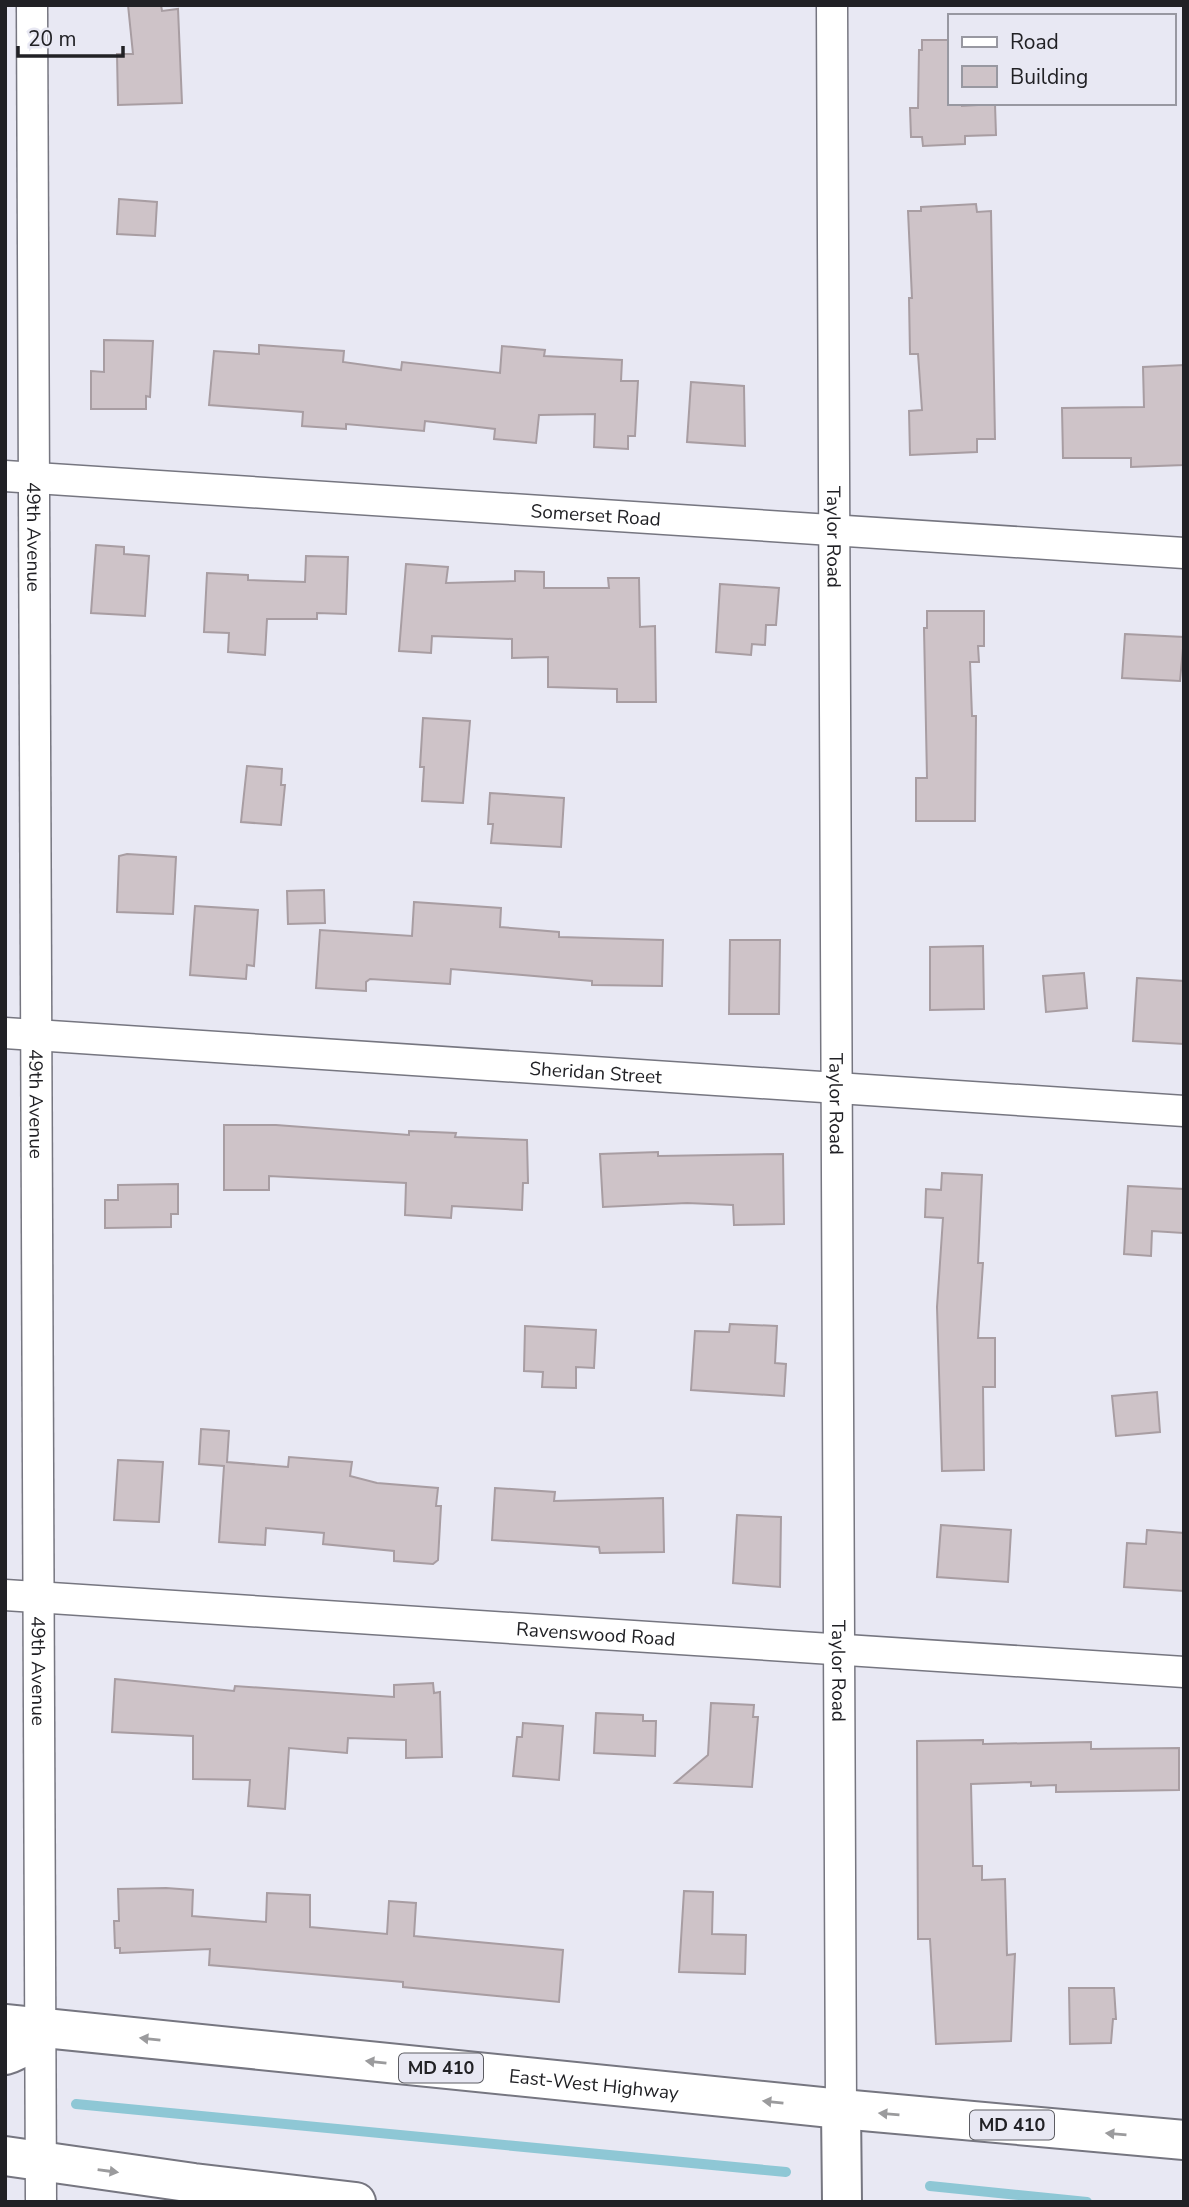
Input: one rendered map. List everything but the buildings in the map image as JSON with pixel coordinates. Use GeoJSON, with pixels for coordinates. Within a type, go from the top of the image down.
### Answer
{"type":"FeatureCollection","features":[{"type":"Feature","properties":{"kind":"main road"},"geometry":{"type":"LineString","coordinates":[[5,2055],[19,2051],[31,2041],[23,2026]]}},
{"type":"Feature","properties":{"kind":"main road","name":"East-West Highway"},"geometry":{"type":"LineString","coordinates":[[23,2026],[841,2109],[1184,2140]]}},
{"type":"Feature","properties":{"kind":"main road","name":"Taylor Road"},"geometry":{"type":"LineString","coordinates":[[841,2109],[842,2202]]}},
{"type":"Feature","properties":{"kind":"main road"},"geometry":{"type":"LineString","coordinates":[[23,2159],[356,2202]]}},
{"type":"Feature","properties":{"kind":"street","name":"49th Avenue"},"geometry":{"type":"LineString","coordinates":[[32,5],[19,477],[36,1035],[38,1597],[23,2026],[23,2159],[41,2202]]}},
{"type":"Feature","properties":{"kind":"street","name":"Taylor Road"},"geometry":{"type":"LineString","coordinates":[[832,5],[841,2109]]}},
{"type":"Feature","properties":{"kind":"street","name":"Somerset Road"},"geometry":{"type":"LineString","coordinates":[[19,477],[1184,553]]}},
{"type":"Feature","properties":{"kind":"street","name":"Sheridan Street"},"geometry":{"type":"LineString","coordinates":[[5,1033],[1184,1111]]}},
{"type":"Feature","properties":{"kind":"street","name":"Ravenswood Road"},"geometry":{"type":"LineString","coordinates":[[5,1595],[1184,1672]]}},
{"type":"Feature","properties":{"kind":"waterway"},"geometry":{"type":"LineString","coordinates":[[76,2104],[786,2172]]}},
{"type":"Feature","properties":{"kind":"waterway"},"geometry":{"type":"LineString","coordinates":[[930,2186],[1087,2202]]}}]}
